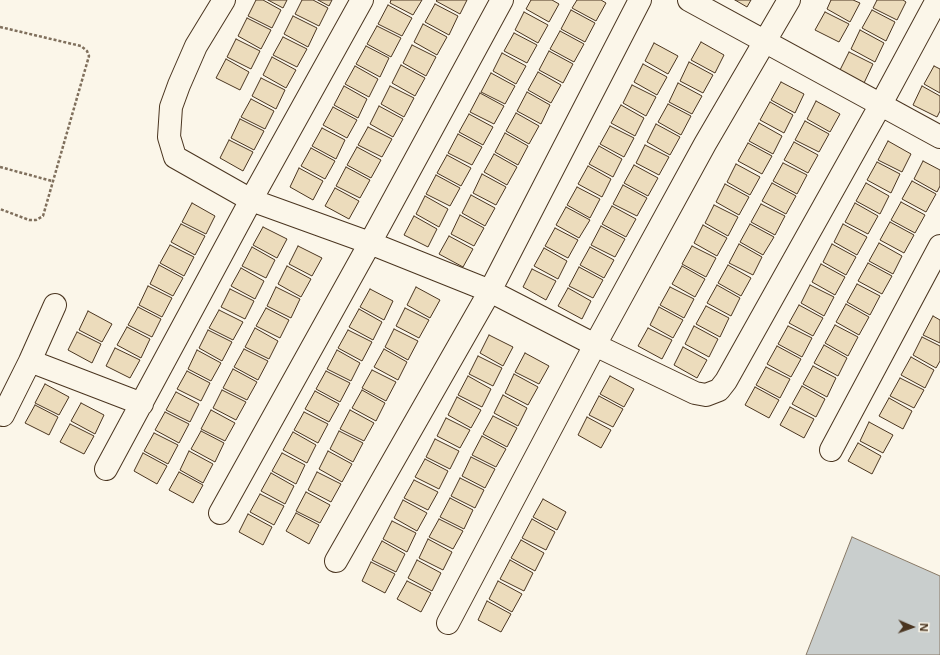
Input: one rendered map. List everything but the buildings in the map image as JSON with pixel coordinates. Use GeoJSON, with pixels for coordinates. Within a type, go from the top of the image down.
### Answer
{"type":"FeatureCollection","features":[{"type":"Feature","properties":{"kind":"street"},"geometry":{"type":"LineString","coordinates":[[224,0],[196,46],[171,107],[168,137],[175,157],[251,200],[370,243],[490,291],[595,346],[695,393],[706,395],[719,390],[726,381],[881,104],[936,0]]}},
{"type":"Feature","properties":{"kind":"street"},"geometry":{"type":"LineString","coordinates":[[106,469],[251,200],[362,0]]}},
{"type":"Feature","properties":{"kind":"street"},"geometry":{"type":"LineString","coordinates":[[220,513],[370,243],[502,0]]}},
{"type":"Feature","properties":{"kind":"street"},"geometry":{"type":"LineString","coordinates":[[336,561],[490,291],[640,0]]}},
{"type":"Feature","properties":{"kind":"street"},"geometry":{"type":"LineString","coordinates":[[689,0],[940,137]]}},
{"type":"Feature","properties":{"kind":"street"},"geometry":{"type":"LineString","coordinates":[[448,623],[595,346],[705,144],[789,0]]}},
{"type":"Feature","properties":{"kind":"street"},"geometry":{"type":"LineString","coordinates":[[831,450],[940,246]]}},
{"type":"Feature","properties":{"kind":"street"},"geometry":{"type":"LineString","coordinates":[[3,415],[30,362],[55,305]]}},
{"type":"Feature","properties":{"kind":"street"},"geometry":{"type":"LineString","coordinates":[[30,362],[142,404]]}},
{"type":"Feature","properties":{"kind":"path"},"geometry":{"type":"LineString","coordinates":[[0,27],[81,46],[87,51],[89,56],[43,216],[36,220],[29,220],[0,208]]}},
{"type":"Feature","properties":{"kind":"path"},"geometry":{"type":"LineString","coordinates":[[0,167],[52,181]]}},
{"type":"Feature","properties":{"kind":"shaded area"},"geometry":{"type":"Polygon","coordinates":[[[852,537],[940,576],[940,655],[806,655],[852,537]]]}}]}
